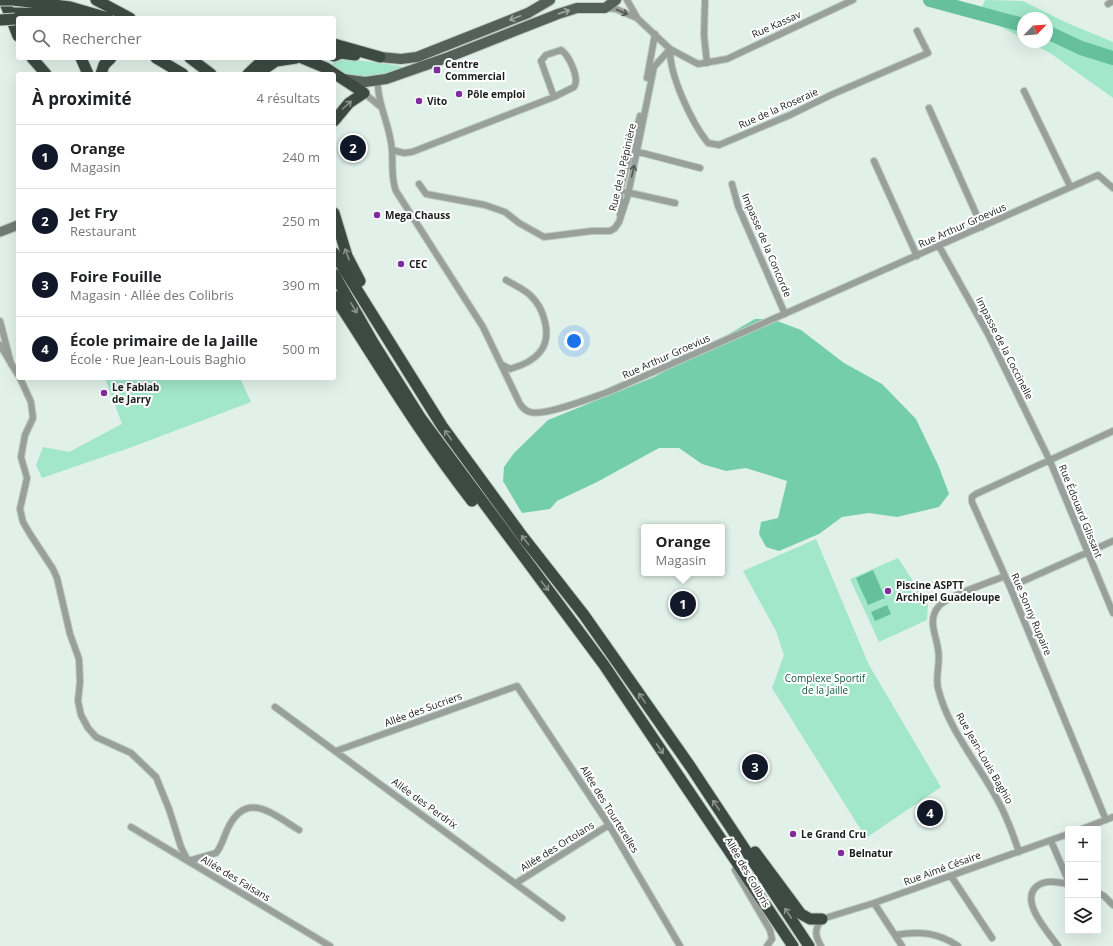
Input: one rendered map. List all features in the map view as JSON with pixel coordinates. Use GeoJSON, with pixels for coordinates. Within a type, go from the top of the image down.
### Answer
{"type":"FeatureCollection","features":[{"type":"Feature","properties":{"kind":"highway"},"geometry":{"type":"LineString","coordinates":[[96,0],[126,16]]}},
{"type":"Feature","properties":{"kind":"highway"},"geometry":{"type":"LineString","coordinates":[[8,8],[70,7],[101,16]]}},
{"type":"Feature","properties":{"kind":"highway"},"geometry":{"type":"LineString","coordinates":[[8,8],[64,16]]}},
{"type":"Feature","properties":{"kind":"highway"},"geometry":{"type":"LineString","coordinates":[[0,20],[8,8]]}},
{"type":"Feature","properties":{"kind":"highway"},"geometry":{"type":"LineString","coordinates":[[8,8],[16,30]]}},
{"type":"Feature","properties":{"kind":"highway"},"geometry":{"type":"LineString","coordinates":[[336,45],[380,57]]}},
{"type":"Feature","properties":{"kind":"highway"},"geometry":{"type":"LineString","coordinates":[[336,56],[346,53],[380,57]]}},
{"type":"Feature","properties":{"kind":"highway"},"geometry":{"type":"LineString","coordinates":[[34,60],[42,72]]}},
{"type":"Feature","properties":{"kind":"highway"},"geometry":{"type":"LineString","coordinates":[[82,60],[87,72]]}},
{"type":"Feature","properties":{"kind":"highway"},"geometry":{"type":"LineString","coordinates":[[102,72],[104,65],[109,60]]}},
{"type":"Feature","properties":{"kind":"highway"},"geometry":{"type":"LineString","coordinates":[[159,60],[180,72]]}},
{"type":"Feature","properties":{"kind":"highway"},"geometry":{"type":"LineString","coordinates":[[173,60],[190,72]]}},
{"type":"Feature","properties":{"kind":"highway"},"geometry":{"type":"LineString","coordinates":[[192,60],[208,72]]}},
{"type":"Feature","properties":{"kind":"highway"},"geometry":{"type":"LineString","coordinates":[[250,72],[263,60]]}},
{"type":"Feature","properties":{"kind":"highway"},"geometry":{"type":"LineString","coordinates":[[260,72],[276,61],[282,60]]}},
{"type":"Feature","properties":{"kind":"highway"},"geometry":{"type":"LineString","coordinates":[[299,60],[308,64],[325,68]]}},
{"type":"Feature","properties":{"kind":"highway"},"geometry":{"type":"LineString","coordinates":[[307,60],[325,68]]}},
{"type":"Feature","properties":{"kind":"highway"},"geometry":{"type":"LineString","coordinates":[[336,76],[364,93],[349,103],[336,119]]}},
{"type":"Feature","properties":{"kind":"highway"},"geometry":{"type":"LineString","coordinates":[[336,219],[352,267],[410,375]]}},
{"type":"Feature","properties":{"kind":"highway"},"geometry":{"type":"LineString","coordinates":[[336,256],[460,452],[584,615],[726,821],[809,946]]}},
{"type":"Feature","properties":{"kind":"highway"},"geometry":{"type":"LineString","coordinates":[[336,278],[374,344],[420,417],[604,665],[793,946]]}},
{"type":"Feature","properties":{"kind":"highway"},"geometry":{"type":"LineString","coordinates":[[336,299],[399,400],[439,458],[477,507],[521,555]]}},
{"type":"Feature","properties":{"kind":"highway"},"geometry":{"type":"LineString","coordinates":[[726,821],[759,858],[801,914],[810,919],[822,919]]}},
{"type":"Feature","properties":{"kind":"main road"},"geometry":{"type":"LineString","coordinates":[[380,57],[401,59],[417,57],[528,13],[550,0]]}},
{"type":"Feature","properties":{"kind":"main road"},"geometry":{"type":"LineString","coordinates":[[575,0],[588,8]]}},
{"type":"Feature","properties":{"kind":"main road"},"geometry":{"type":"LineString","coordinates":[[341,79],[359,82],[378,81],[449,56],[558,14],[577,8],[605,8],[616,0]]}},
{"type":"Feature","properties":{"kind":"main road"},"geometry":{"type":"LineString","coordinates":[[364,93],[449,56]]}},
{"type":"Feature","properties":{"kind":"street"},"geometry":{"type":"LineString","coordinates":[[627,0],[638,18],[670,49]]}},
{"type":"Feature","properties":{"kind":"street"},"geometry":{"type":"LineString","coordinates":[[705,0],[704,35],[707,63]]}},
{"type":"Feature","properties":{"kind":"street","name":"Rue Kassav"},"geometry":{"type":"LineString","coordinates":[[670,49],[698,64],[726,59],[853,0]]}},
{"type":"Feature","properties":{"kind":"street"},"geometry":{"type":"LineString","coordinates":[[605,8],[616,9],[638,18]]}},
{"type":"Feature","properties":{"kind":"street","name":"Rue de la Roseraie"},"geometry":{"type":"LineString","coordinates":[[670,49],[670,65],[675,83],[708,143],[719,145],[928,53],[917,31]]}},
{"type":"Feature","properties":{"kind":"street","name":"Rue de la Pépinière"},"geometry":{"type":"LineString","coordinates":[[619,222],[628,193],[655,34]]}},
{"type":"Feature","properties":{"kind":"street","name":"Rue de la Pépinière"},"geometry":{"type":"LineString","coordinates":[[619,222],[620,191],[634,151],[654,67],[670,49]]}},
{"type":"Feature","properties":{"kind":"street"},"geometry":{"type":"LineString","coordinates":[[392,150],[404,153],[412,152],[554,96],[569,90],[576,84],[576,78],[566,54],[561,50],[546,55],[541,61],[554,96]]}},
{"type":"Feature","properties":{"kind":"street","name":"Rue Arthur Groevius"},"geometry":{"type":"LineString","coordinates":[[378,87],[392,150],[393,181],[396,191],[476,315],[517,399],[525,409],[533,412],[554,409],[608,392],[917,256],[1070,186],[1098,175],[1113,188]]}},
{"type":"Feature","properties":{"kind":"street"},"geometry":{"type":"LineString","coordinates":[[1024,91],[1070,186]]}},
{"type":"Feature","properties":{"kind":"street"},"geometry":{"type":"LineString","coordinates":[[364,93],[378,104],[385,113]]}},
{"type":"Feature","properties":{"kind":"street"},"geometry":{"type":"LineString","coordinates":[[929,108],[982,227]]}},
{"type":"Feature","properties":{"kind":"street"},"geometry":{"type":"LineString","coordinates":[[634,151],[700,168]]}},
{"type":"Feature","properties":{"kind":"street"},"geometry":{"type":"LineString","coordinates":[[874,161],[917,256]]}},
{"type":"Feature","properties":{"kind":"street"},"geometry":{"type":"LineString","coordinates":[[420,184],[426,194],[485,205],[505,212],[519,223],[544,237],[592,230],[610,230],[615,228],[619,222]]}},
{"type":"Feature","properties":{"kind":"street","name":"Impasse de la Concorde"},"geometry":{"type":"LineString","coordinates":[[732,184],[741,214],[785,314]]}},
{"type":"Feature","properties":{"kind":"street"},"geometry":{"type":"LineString","coordinates":[[620,191],[675,203]]}},
{"type":"Feature","properties":{"kind":"street"},"geometry":{"type":"LineString","coordinates":[[0,232],[16,226]]}},
{"type":"Feature","properties":{"kind":"street","name":"Impasse de la Coccinelle"},"geometry":{"type":"LineString","coordinates":[[939,246],[988,334],[1050,461]]}},
{"type":"Feature","properties":{"kind":"street"},"geometry":{"type":"LineString","coordinates":[[501,364],[510,369],[525,364],[540,352],[546,338],[545,318],[536,302],[530,294],[506,280]]}},
{"type":"Feature","properties":{"kind":"street"},"geometry":{"type":"LineString","coordinates":[[0,321],[11,364]]}},
{"type":"Feature","properties":{"kind":"street"},"geometry":{"type":"LineString","coordinates":[[0,345],[16,372]]}},
{"type":"Feature","properties":{"kind":"street"},"geometry":{"type":"LineString","coordinates":[[21,380],[31,402],[33,418],[25,435],[21,457],[27,478],[20,509],[26,528],[53,569],[57,578],[70,634],[79,659],[80,682],[78,701],[81,715],[88,728],[96,737],[131,753],[156,777],[169,808],[181,847],[188,861],[216,853],[234,817],[249,807],[257,807],[270,812],[299,830]]}},
{"type":"Feature","properties":{"kind":"street"},"geometry":{"type":"LineString","coordinates":[[1050,461],[1113,431]]}},
{"type":"Feature","properties":{"kind":"street","name":"Rue Édouard Glissant"},"geometry":{"type":"LineString","coordinates":[[1050,461],[1113,613]]}},
{"type":"Feature","properties":{"kind":"street","name":"Rue Sonny Rupaire"},"geometry":{"type":"LineString","coordinates":[[1050,461],[988,488],[972,497],[972,502],[1010,587],[1106,820]]}},
{"type":"Feature","properties":{"kind":"street"},"geometry":{"type":"LineString","coordinates":[[1010,587],[1113,541]]}},
{"type":"Feature","properties":{"kind":"street","name":"Rue Jean-Louis Baghio"},"geometry":{"type":"LineString","coordinates":[[1005,576],[942,603],[934,612],[932,624],[939,656],[937,682],[943,703],[956,732],[998,800],[1012,830],[1019,852]]}},
{"type":"Feature","properties":{"kind":"street","name":"Allée des Sucriers"},"geometry":{"type":"LineString","coordinates":[[336,751],[517,686]]}},
{"type":"Feature","properties":{"kind":"street","name":"Allée des Tourterelles"},"geometry":{"type":"LineString","coordinates":[[517,686],[609,825],[680,946]]}},
{"type":"Feature","properties":{"kind":"street","name":"Allée des Perdrix"},"geometry":{"type":"LineString","coordinates":[[275,706],[562,918]]}},
{"type":"Feature","properties":{"kind":"street","name":"Allée des Colibris"},"geometry":{"type":"LineString","coordinates":[[699,808],[770,930],[772,939],[766,946]]}},
{"type":"Feature","properties":{"kind":"street"},"geometry":{"type":"LineString","coordinates":[[1090,826],[1113,817]]}},
{"type":"Feature","properties":{"kind":"street","name":"Allée des Ortolans"},"geometry":{"type":"LineString","coordinates":[[516,883],[609,825]]}},
{"type":"Feature","properties":{"kind":"street","name":"Allée des Faisans"},"geometry":{"type":"LineString","coordinates":[[131,827],[330,946]]}},
{"type":"Feature","properties":{"kind":"street","name":"Rue Aimé Césaire"},"geometry":{"type":"LineString","coordinates":[[822,919],[874,903],[1065,835]]}},
{"type":"Feature","properties":{"kind":"street"},"geometry":{"type":"LineString","coordinates":[[1051,841],[1065,873]]}},
{"type":"Feature","properties":{"kind":"street"},"geometry":{"type":"LineString","coordinates":[[951,876],[992,938]]}},
{"type":"Feature","properties":{"kind":"street"},"geometry":{"type":"LineString","coordinates":[[1058,946],[1033,910],[1030,898],[1033,890],[1040,884],[1051,881],[1065,883]]}},
{"type":"Feature","properties":{"kind":"street"},"geometry":{"type":"LineString","coordinates":[[1101,894],[1108,898],[1113,905]]}},
{"type":"Feature","properties":{"kind":"street"},"geometry":{"type":"LineString","coordinates":[[874,903],[902,946]]}},
{"type":"Feature","properties":{"kind":"street"},"geometry":{"type":"LineString","coordinates":[[821,946],[816,938],[816,931],[822,919]]}},
{"type":"Feature","properties":{"kind":"street"},"geometry":{"type":"LineString","coordinates":[[895,935],[918,932],[937,934],[958,946]]}},
{"type":"Feature","properties":{"kind":"green space"},"geometry":{"type":"Polygon","coordinates":[[[985,0],[1023,1],[1045,12],[1017,12],[1017,36],[979,14],[985,0]]]}},
{"type":"Feature","properties":{"kind":"green space"},"geometry":{"type":"Polygon","coordinates":[[[1053,16],[1113,42],[1113,98],[1050,53],[1040,48],[1053,48],[1053,16]]]}},
{"type":"Feature","properties":{"kind":"green space"},"geometry":{"type":"Polygon","coordinates":[[[343,58],[401,66],[402,70],[356,80],[333,69],[333,63],[337,59],[343,58]]]}},
{"type":"Feature","properties":{"kind":"green space"},"geometry":{"type":"Polygon","coordinates":[[[106,380],[241,380],[251,402],[132,447],[42,478],[36,465],[43,447],[69,452],[122,424],[106,380]]]}},
{"type":"Feature","properties":{"kind":"green space","name":"Complexe Sportif de la Jaille"},"geometry":{"type":"Polygon","coordinates":[[[816,539],[869,665],[941,787],[866,838],[772,688],[784,655],[776,631],[743,571],[816,539]]]}},
{"type":"Feature","properties":{"kind":"green space","name":"Piscine ASPTT Archipel Guadeloupe"},"geometry":{"type":"Polygon","coordinates":[[[898,558],[928,604],[927,620],[879,642],[850,579],[898,558]]]}},
{"type":"Feature","properties":{"kind":"shaded area"},"geometry":{"type":"Polygon","coordinates":[[[755,319],[772,319],[801,330],[844,363],[882,384],[916,419],[939,467],[949,494],[939,507],[897,517],[869,513],[842,517],[819,534],[779,551],[766,547],[759,534],[761,522],[778,518],[787,481],[746,468],[726,471],[702,464],[679,448],[659,448],[597,482],[557,501],[550,509],[522,513],[503,481],[504,467],[514,453],[548,420],[654,377],[755,319]]]}},
{"type":"Feature","properties":{"kind":"shaded area"},"geometry":{"type":"Polygon","coordinates":[[[873,570],[885,598],[868,605],[856,578],[873,570]]]}},
{"type":"Feature","properties":{"kind":"shaded area"},"geometry":{"type":"Polygon","coordinates":[[[887,605],[891,614],[875,621],[871,612],[887,605]]]}},
{"type":"Feature","properties":{"kind":"waterway"},"geometry":{"type":"LineString","coordinates":[[930,0],[1017,23]]}},
{"type":"Feature","properties":{"kind":"waterway"},"geometry":{"type":"LineString","coordinates":[[1053,35],[1081,48],[1113,58]]}},
{"type":"Feature","properties":{"kind":"place","name":"Centre Commercial"},"geometry":{"type":"Point","coordinates":[437,70]}},
{"type":"Feature","properties":{"kind":"place","name":"Pôle emploi"},"geometry":{"type":"Point","coordinates":[459,94]}},
{"type":"Feature","properties":{"kind":"place","name":"Vito"},"geometry":{"type":"Point","coordinates":[419,101]}},
{"type":"Feature","properties":{"kind":"place","name":"Jet Fry"},"geometry":{"type":"Point","coordinates":[353,148]}},
{"type":"Feature","properties":{"kind":"place","name":"Mega Chauss"},"geometry":{"type":"Point","coordinates":[377,215]}},
{"type":"Feature","properties":{"kind":"place","name":"CEC"},"geometry":{"type":"Point","coordinates":[401,264]}},
{"type":"Feature","properties":{"kind":"place","name":"Le Fablab de Jarry"},"geometry":{"type":"Point","coordinates":[104,393]}},
{"type":"Feature","properties":{"kind":"place","name":"Piscine ASPTT Archipel Guadeloupe"},"geometry":{"type":"Point","coordinates":[888,591]}},
{"type":"Feature","properties":{"kind":"place","name":"Orange"},"geometry":{"type":"Point","coordinates":[683,604]}},
{"type":"Feature","properties":{"kind":"place","name":"Foire Fouille"},"geometry":{"type":"Point","coordinates":[755,767]}},
{"type":"Feature","properties":{"kind":"place","name":"École primaire de la Jaille"},"geometry":{"type":"Point","coordinates":[930,813]}},
{"type":"Feature","properties":{"kind":"place","name":"Le Grand Cru"},"geometry":{"type":"Point","coordinates":[793,834]}},
{"type":"Feature","properties":{"kind":"place","name":"Belnatur"},"geometry":{"type":"Point","coordinates":[841,853]}}]}
